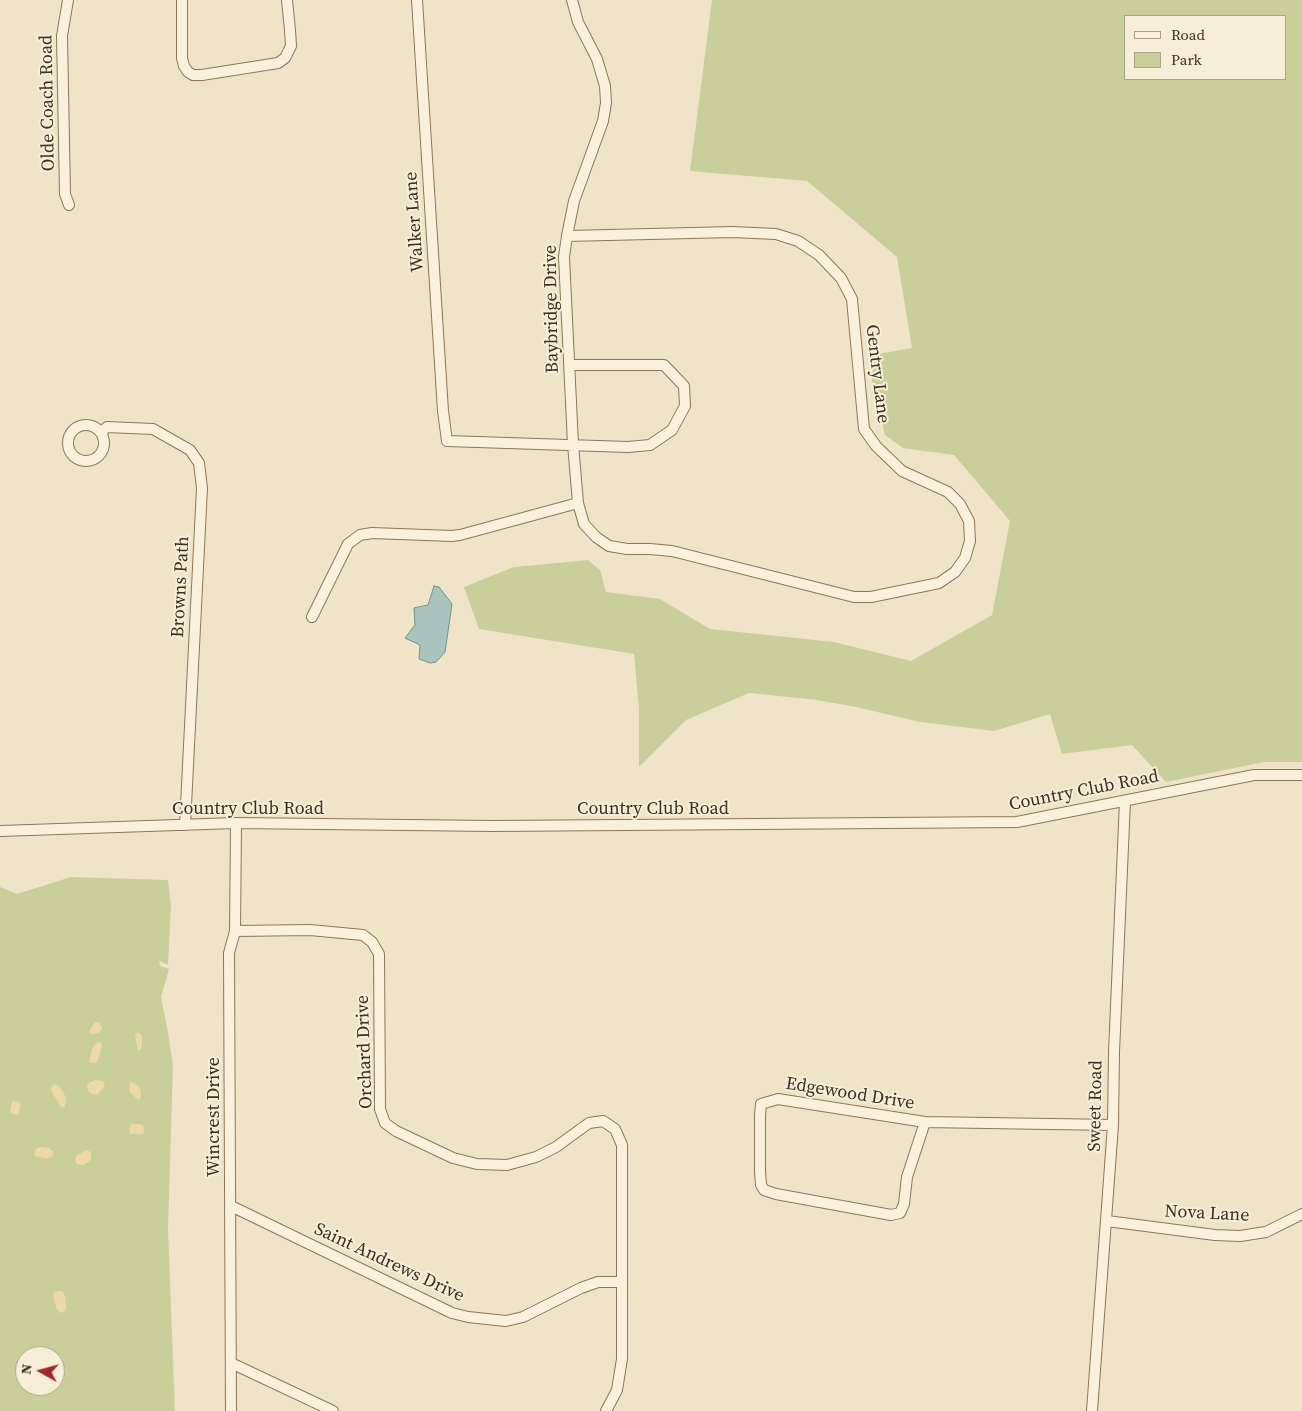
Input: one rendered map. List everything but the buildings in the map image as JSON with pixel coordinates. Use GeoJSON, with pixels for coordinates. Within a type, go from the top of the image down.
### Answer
{"type":"FeatureCollection","features":[{"type":"Feature","properties":{"kind":"street","name":"Olde Coach Road"},"geometry":{"type":"LineString","coordinates":[[68,0],[62,36],[65,194],[69,206]]}},
{"type":"Feature","properties":{"kind":"street"},"geometry":{"type":"LineString","coordinates":[[182,0],[182,58],[184,66],[188,72],[202,75],[278,63],[285,58],[291,46],[287,0]]}},
{"type":"Feature","properties":{"kind":"street","name":"Walker Lane"},"geometry":{"type":"LineString","coordinates":[[417,0],[443,411],[448,441],[573,444]]}},
{"type":"Feature","properties":{"kind":"street","name":"Baybridge Drive"},"geometry":{"type":"LineString","coordinates":[[572,0],[578,22],[597,59],[605,86],[606,103],[603,121],[574,201],[564,257],[573,444]]}},
{"type":"Feature","properties":{"kind":"street","name":"Gentry Lane"},"geometry":{"type":"LineString","coordinates":[[567,236],[733,232],[776,234],[798,241],[819,255],[842,278],[852,299],[864,429],[876,446],[902,472],[948,492],[960,504],[969,521],[970,541],[965,558],[955,572],[939,583],[871,597],[854,597],[672,551],[627,549],[608,546],[584,524],[578,503],[573,444]]}},
{"type":"Feature","properties":{"kind":"street"},"geometry":{"type":"LineString","coordinates":[[570,365],[664,364],[684,386],[685,406],[672,430],[650,445],[628,447],[573,444]]}},
{"type":"Feature","properties":{"kind":"street","name":"Browns Path"},"geometry":{"type":"LineString","coordinates":[[101,432],[107,427],[154,429],[190,450],[199,463],[202,488],[185,825]]}},
{"type":"Feature","properties":{"kind":"street"},"geometry":{"type":"LineString","coordinates":[[312,617],[348,544],[360,535],[372,533],[452,536],[578,503]]}},
{"type":"Feature","properties":{"kind":"street","name":"Country Club Road"},"geometry":{"type":"LineString","coordinates":[[0,831],[236,823],[493,826],[1017,822],[1254,774],[1302,775]]}},
{"type":"Feature","properties":{"kind":"street","name":"Sweet Road"},"geometry":{"type":"LineString","coordinates":[[1092,1411],[1113,1125],[1114,1052],[1125,801]]}},
{"type":"Feature","properties":{"kind":"street","name":"Wincrest Drive"},"geometry":{"type":"LineString","coordinates":[[231,1411],[229,953],[234,931],[236,823]]}},
{"type":"Feature","properties":{"kind":"street","name":"Orchard Drive"},"geometry":{"type":"LineString","coordinates":[[234,931],[310,930],[363,935],[372,942],[379,954],[380,1109],[385,1123],[396,1131],[453,1158],[477,1164],[507,1165],[536,1157],[556,1147],[589,1122],[603,1121],[615,1129],[622,1145],[622,1359],[616,1390],[606,1411]]}},
{"type":"Feature","properties":{"kind":"street","name":"Edgewood Drive"},"geometry":{"type":"LineString","coordinates":[[925,1122],[907,1177],[904,1204],[900,1213],[891,1215],[776,1194],[764,1190],[761,1185],[761,1104],[778,1099],[925,1122],[1113,1125]]}},
{"type":"Feature","properties":{"kind":"street","name":"Saint Andrews Drive"},"geometry":{"type":"LineString","coordinates":[[231,1206],[452,1313],[468,1317],[506,1321],[522,1317],[581,1288],[598,1282],[622,1282]]}},
{"type":"Feature","properties":{"kind":"street","name":"Nova Lane"},"geometry":{"type":"LineString","coordinates":[[1107,1221],[1240,1236],[1266,1232],[1302,1214]]}},
{"type":"Feature","properties":{"kind":"street"},"geometry":{"type":"LineString","coordinates":[[231,1363],[333,1411]]}},
{"type":"Feature","properties":{"kind":"green space"},"geometry":{"type":"Polygon","coordinates":[[[712,0],[1302,0],[1302,762],[1264,762],[1166,782],[1132,745],[1062,754],[1050,714],[994,731],[920,722],[817,700],[749,693],[686,720],[639,767],[639,709],[634,654],[479,629],[464,587],[514,567],[588,560],[600,570],[606,592],[660,599],[710,629],[834,642],[911,661],[992,615],[1010,521],[954,455],[903,448],[885,435],[872,380],[873,355],[912,348],[897,257],[807,181],[690,171],[712,0]]]}},
{"type":"Feature","properties":{"kind":"green space"},"geometry":{"type":"Polygon","coordinates":[[[71,877],[168,880],[171,906],[168,965],[159,961],[160,966],[169,969],[161,997],[173,1066],[168,1229],[175,1411],[0,1411],[0,887],[17,894],[71,877]]]}},
{"type":"Feature","properties":{"kind":"sand"},"geometry":{"type":"Polygon","coordinates":[[[95,1022],[100,1023],[102,1028],[99,1033],[92,1034],[89,1031],[95,1022]]]}},
{"type":"Feature","properties":{"kind":"sand"},"geometry":{"type":"Polygon","coordinates":[[[138,1032],[142,1036],[142,1046],[138,1051],[135,1034],[138,1032]]]}},
{"type":"Feature","properties":{"kind":"sand"},"geometry":{"type":"Polygon","coordinates":[[[100,1042],[102,1045],[99,1057],[96,1063],[91,1063],[89,1061],[92,1048],[100,1042]]]}},
{"type":"Feature","properties":{"kind":"sand"},"geometry":{"type":"Polygon","coordinates":[[[96,1080],[103,1081],[105,1086],[98,1094],[94,1095],[88,1091],[87,1085],[96,1080]]]}},
{"type":"Feature","properties":{"kind":"sand"},"geometry":{"type":"Polygon","coordinates":[[[132,1082],[141,1090],[139,1100],[129,1091],[130,1083],[132,1082]]]}},
{"type":"Feature","properties":{"kind":"sand"},"geometry":{"type":"Polygon","coordinates":[[[54,1084],[59,1086],[64,1093],[65,1107],[61,1107],[53,1094],[51,1088],[54,1084]]]}},
{"type":"Feature","properties":{"kind":"sand"},"geometry":{"type":"Polygon","coordinates":[[[12,1101],[20,1102],[18,1115],[10,1113],[12,1101]]]}},
{"type":"Feature","properties":{"kind":"sand"},"geometry":{"type":"Polygon","coordinates":[[[131,1124],[143,1125],[143,1134],[130,1134],[129,1128],[131,1124]]]}},
{"type":"Feature","properties":{"kind":"sand"},"geometry":{"type":"Polygon","coordinates":[[[41,1147],[49,1148],[53,1152],[53,1156],[45,1158],[34,1156],[36,1149],[41,1147]]]}},
{"type":"Feature","properties":{"kind":"sand"},"geometry":{"type":"Polygon","coordinates":[[[86,1150],[91,1152],[91,1160],[83,1165],[77,1164],[76,1156],[86,1150]]]}},
{"type":"Feature","properties":{"kind":"sand"},"geometry":{"type":"Polygon","coordinates":[[[60,1291],[65,1296],[66,1307],[65,1311],[61,1313],[57,1310],[53,1294],[60,1291]]]}},
{"type":"Feature","properties":{"kind":"water"},"geometry":{"type":"Polygon","coordinates":[[[434,586],[439,587],[452,604],[445,652],[436,662],[430,663],[419,659],[420,645],[405,638],[415,625],[414,608],[428,605],[434,586]]]}}]}
